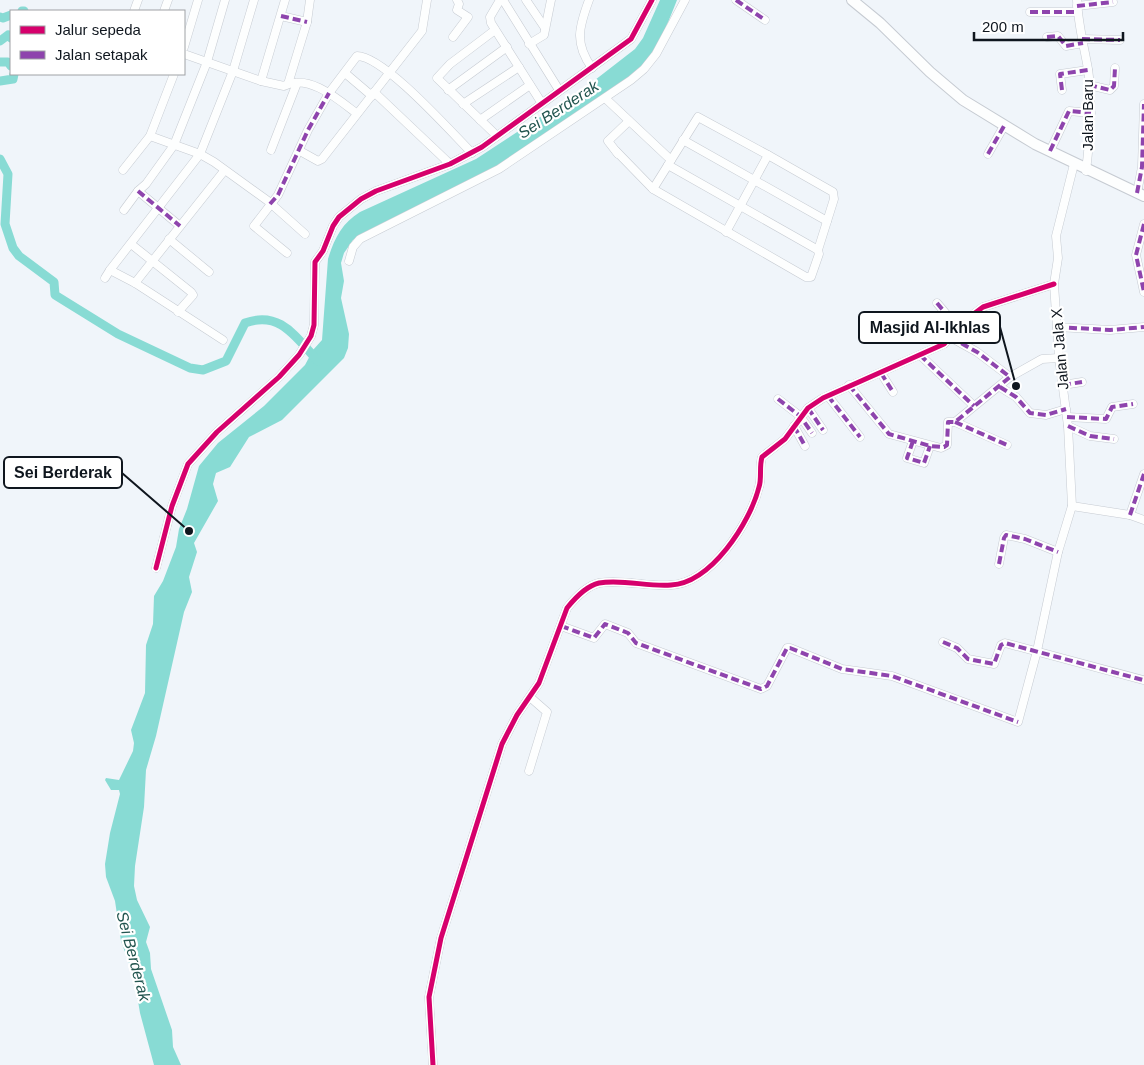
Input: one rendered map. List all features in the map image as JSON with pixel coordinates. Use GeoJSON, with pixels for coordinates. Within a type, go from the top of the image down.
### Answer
{"type":"FeatureCollection","features":[{"type":"Feature","properties":{"kind":"main road"},"geometry":{"type":"LineString","coordinates":[[852,0],[963,100],[1004,126],[1086,171],[1140,195]]}},
{"type":"Feature","properties":{"kind":"street"},"geometry":{"type":"LineString","coordinates":[[185,44],[198,0]]}},
{"type":"Feature","properties":{"kind":"street"},"geometry":{"type":"LineString","coordinates":[[124,210],[138,191],[146,184],[174,145],[207,62],[225,0]]}},
{"type":"Feature","properties":{"kind":"street"},"geometry":{"type":"LineString","coordinates":[[105,278],[160,209],[200,154],[233,71],[254,0]]}},
{"type":"Feature","properties":{"kind":"street"},"geometry":{"type":"LineString","coordinates":[[261,81],[285,0]]}},
{"type":"Feature","properties":{"kind":"street"},"geometry":{"type":"LineString","coordinates":[[288,84],[307,22],[310,0]]}},
{"type":"Feature","properties":{"kind":"street"},"geometry":{"type":"LineString","coordinates":[[300,151],[320,160],[422,32],[427,0]]}},
{"type":"Feature","properties":{"kind":"street"},"geometry":{"type":"LineString","coordinates":[[454,37],[468,17],[457,10],[459,4],[457,0]]}},
{"type":"Feature","properties":{"kind":"street"},"geometry":{"type":"LineString","coordinates":[[541,102],[495,30],[490,17],[502,0],[559,90]]}},
{"type":"Feature","properties":{"kind":"street"},"geometry":{"type":"LineString","coordinates":[[526,0],[544,28]]}},
{"type":"Feature","properties":{"kind":"street"},"geometry":{"type":"LineString","coordinates":[[529,44],[544,35],[551,0]]}},
{"type":"Feature","properties":{"kind":"street"},"geometry":{"type":"LineString","coordinates":[[590,0],[579,32],[584,57],[592,68]]}},
{"type":"Feature","properties":{"kind":"street"},"geometry":{"type":"LineString","coordinates":[[156,568],[172,506],[188,464],[217,432],[299,355],[311,336],[314,325],[315,262],[323,251],[333,226],[339,217],[361,198],[450,164],[472,153],[497,136],[631,38],[652,0]]}},
{"type":"Feature","properties":{"kind":"street"},"geometry":{"type":"LineString","coordinates":[[349,261],[352,246],[360,239],[499,169],[605,98],[644,69],[661,46],[685,0]]}},
{"type":"Feature","properties":{"kind":"street"},"geometry":{"type":"LineString","coordinates":[[736,0],[766,20]]}},
{"type":"Feature","properties":{"kind":"street"},"geometry":{"type":"LineString","coordinates":[[1030,12],[1113,2]]}},
{"type":"Feature","properties":{"kind":"street","name":"Jalan Baru"},"geometry":{"type":"LineString","coordinates":[[1077,6],[1087,67],[1091,113],[1086,171]]}},
{"type":"Feature","properties":{"kind":"street"},"geometry":{"type":"LineString","coordinates":[[280,16],[307,22]]}},
{"type":"Feature","properties":{"kind":"street"},"geometry":{"type":"LineString","coordinates":[[495,30],[458,57],[437,77],[448,90],[497,136]]}},
{"type":"Feature","properties":{"kind":"street"},"geometry":{"type":"LineString","coordinates":[[1046,37],[1058,36],[1066,46],[1083,41],[1120,40]]}},
{"type":"Feature","properties":{"kind":"street"},"geometry":{"type":"LineString","coordinates":[[448,90],[507,47]]}},
{"type":"Feature","properties":{"kind":"street"},"geometry":{"type":"LineString","coordinates":[[185,54],[261,81],[284,86],[304,83],[329,93],[356,113]]}},
{"type":"Feature","properties":{"kind":"street"},"geometry":{"type":"LineString","coordinates":[[287,252],[254,227],[278,195],[300,151],[308,130],[329,93],[359,55],[390,71],[472,153]]}},
{"type":"Feature","properties":{"kind":"street"},"geometry":{"type":"LineString","coordinates":[[464,104],[519,67]]}},
{"type":"Feature","properties":{"kind":"street"},"geometry":{"type":"LineString","coordinates":[[1062,90],[1060,74],[1087,67]]}},
{"type":"Feature","properties":{"kind":"street"},"geometry":{"type":"LineString","coordinates":[[1089,85],[1110,90],[1114,86],[1115,68]]}},
{"type":"Feature","properties":{"kind":"street"},"geometry":{"type":"LineString","coordinates":[[345,73],[373,94],[450,164]]}},
{"type":"Feature","properties":{"kind":"street"},"geometry":{"type":"LineString","coordinates":[[123,170],[150,136],[174,75]]}},
{"type":"Feature","properties":{"kind":"street"},"geometry":{"type":"LineString","coordinates":[[271,150],[297,84]]}},
{"type":"Feature","properties":{"kind":"street"},"geometry":{"type":"LineString","coordinates":[[480,120],[530,85]]}},
{"type":"Feature","properties":{"kind":"street"},"geometry":{"type":"LineString","coordinates":[[605,98],[669,162],[740,206],[818,250]]}},
{"type":"Feature","properties":{"kind":"street"},"geometry":{"type":"LineString","coordinates":[[1140,195],[1144,104]]}},
{"type":"Feature","properties":{"kind":"street"},"geometry":{"type":"LineString","coordinates":[[1050,151],[1069,112],[1091,113]]}},
{"type":"Feature","properties":{"kind":"street"},"geometry":{"type":"LineString","coordinates":[[629,121],[608,141],[617,153],[653,189],[806,278],[811,277],[834,199],[833,192],[699,117],[653,189]]}},
{"type":"Feature","properties":{"kind":"street"},"geometry":{"type":"LineString","coordinates":[[988,154],[1004,126]]}},
{"type":"Feature","properties":{"kind":"street"},"geometry":{"type":"LineString","coordinates":[[150,136],[200,154],[270,204],[305,234]]}},
{"type":"Feature","properties":{"kind":"street"},"geometry":{"type":"LineString","coordinates":[[683,140],[827,221]]}},
{"type":"Feature","properties":{"kind":"street"},"geometry":{"type":"LineString","coordinates":[[726,232],[768,155]]}},
{"type":"Feature","properties":{"kind":"street","name":"Jalan Jala X"},"geometry":{"type":"LineString","coordinates":[[561,626],[594,638],[605,624],[628,632],[636,643],[761,689],[767,686],[787,648],[790,648],[842,669],[892,676],[1018,722],[1037,652],[1058,552],[1072,506],[1068,426],[1059,358],[1054,284],[1058,258],[1056,236],[1074,164]]}},
{"type":"Feature","properties":{"kind":"street"},"geometry":{"type":"LineString","coordinates":[[135,283],[168,239],[224,171]]}},
{"type":"Feature","properties":{"kind":"street"},"geometry":{"type":"LineString","coordinates":[[138,191],[180,226]]}},
{"type":"Feature","properties":{"kind":"street"},"geometry":{"type":"LineString","coordinates":[[1144,224],[1136,255],[1144,292]]}},
{"type":"Feature","properties":{"kind":"street"},"geometry":{"type":"LineString","coordinates":[[168,239],[209,272]]}},
{"type":"Feature","properties":{"kind":"street"},"geometry":{"type":"LineString","coordinates":[[131,244],[153,259],[192,292],[192,295],[178,312]]}},
{"type":"Feature","properties":{"kind":"street"},"geometry":{"type":"LineString","coordinates":[[110,270],[135,283],[223,340]]}},
{"type":"Feature","properties":{"kind":"street"},"geometry":{"type":"LineString","coordinates":[[433,1065],[429,997],[441,938],[502,744],[516,715],[531,698],[539,683],[567,608],[592,584],[606,582],[672,585],[689,581],[700,574],[730,546],[744,523],[760,486],[762,457],[785,439],[800,416],[808,408],[849,385],[881,373],[944,344],[954,332],[982,307],[1054,284]]}},
{"type":"Feature","properties":{"kind":"street"},"geometry":{"type":"LineString","coordinates":[[937,303],[954,332],[1010,377]]}},
{"type":"Feature","properties":{"kind":"street"},"geometry":{"type":"LineString","coordinates":[[1057,327],[1110,330],[1144,327]]}},
{"type":"Feature","properties":{"kind":"street"},"geometry":{"type":"LineString","coordinates":[[920,355],[974,406]]}},
{"type":"Feature","properties":{"kind":"street"},"geometry":{"type":"LineString","coordinates":[[849,385],[886,432],[941,448],[947,445],[947,424],[955,422],[1010,377],[1042,359],[1059,358]]}},
{"type":"Feature","properties":{"kind":"street"},"geometry":{"type":"LineString","coordinates":[[881,373],[893,392]]}},
{"type":"Feature","properties":{"kind":"street"},"geometry":{"type":"LineString","coordinates":[[1063,385],[1082,382]]}},
{"type":"Feature","properties":{"kind":"street"},"geometry":{"type":"LineString","coordinates":[[1000,387],[1016,397],[1030,413],[1046,415],[1066,413],[1106,419],[1112,407],[1132,404]]}},
{"type":"Feature","properties":{"kind":"street"},"geometry":{"type":"LineString","coordinates":[[828,396],[860,437]]}},
{"type":"Feature","properties":{"kind":"street"},"geometry":{"type":"LineString","coordinates":[[778,399],[800,416],[812,433]]}},
{"type":"Feature","properties":{"kind":"street"},"geometry":{"type":"LineString","coordinates":[[808,408],[823,430]]}},
{"type":"Feature","properties":{"kind":"street"},"geometry":{"type":"LineString","coordinates":[[955,422],[1007,445]]}},
{"type":"Feature","properties":{"kind":"street"},"geometry":{"type":"LineString","coordinates":[[794,426],[805,446]]}},
{"type":"Feature","properties":{"kind":"street"},"geometry":{"type":"LineString","coordinates":[[1068,426],[1090,436],[1114,439]]}},
{"type":"Feature","properties":{"kind":"street"},"geometry":{"type":"LineString","coordinates":[[914,441],[907,458],[923,466],[930,446]]}},
{"type":"Feature","properties":{"kind":"street"},"geometry":{"type":"LineString","coordinates":[[1130,515],[1144,474]]}},
{"type":"Feature","properties":{"kind":"street"},"geometry":{"type":"LineString","coordinates":[[1072,506],[1130,515],[1144,520]]}},
{"type":"Feature","properties":{"kind":"street"},"geometry":{"type":"LineString","coordinates":[[999,564],[1006,535],[1025,539],[1058,552]]}},
{"type":"Feature","properties":{"kind":"street"},"geometry":{"type":"LineString","coordinates":[[943,642],[957,648],[968,659],[994,664],[1003,643],[1144,680]]}},
{"type":"Feature","properties":{"kind":"street"},"geometry":{"type":"LineString","coordinates":[[529,771],[547,712],[531,698]]}},
{"type":"Feature","properties":{"kind":"water","name":"Sei Berderak"},"geometry":{"type":"Polygon","coordinates":[[[660,0],[677,0],[653,51],[632,76],[508,162],[353,240],[344,253],[341,263],[344,281],[341,298],[349,334],[348,348],[344,358],[282,420],[249,437],[230,467],[216,473],[213,484],[218,501],[194,543],[197,552],[189,577],[192,592],[184,612],[156,736],[146,770],[144,807],[135,866],[134,886],[137,900],[150,927],[146,942],[150,953],[151,969],[172,1030],[173,1047],[181,1065],[154,1065],[140,1013],[134,977],[121,941],[115,901],[106,877],[105,864],[110,833],[120,794],[119,790],[111,790],[105,780],[106,778],[119,780],[133,751],[134,743],[131,730],[145,693],[146,645],[153,624],[154,596],[163,581],[176,547],[179,529],[187,509],[199,466],[218,443],[264,406],[305,365],[313,350],[322,340],[328,259],[336,238],[348,221],[360,212],[476,159],[586,87],[635,49],[643,38],[660,0]]]}},
{"type":"Feature","properties":{"kind":"waterway"},"geometry":{"type":"LineString","coordinates":[[0,17],[10,15]]}},
{"type":"Feature","properties":{"kind":"waterway"},"geometry":{"type":"LineString","coordinates":[[0,41],[8,35],[10,37]]}},
{"type":"Feature","properties":{"kind":"waterway"},"geometry":{"type":"LineString","coordinates":[[0,62],[8,62],[10,65]]}},
{"type":"Feature","properties":{"kind":"waterway"},"geometry":{"type":"LineString","coordinates":[[0,81],[13,79],[14,75]]}},
{"type":"Feature","properties":{"kind":"waterway"},"geometry":{"type":"LineString","coordinates":[[0,159],[8,174],[5,224],[13,248],[19,256],[54,282],[55,295],[118,334],[190,368],[203,370],[226,361],[245,323],[258,320],[268,320],[287,328],[318,361]]}},
{"type":"Feature","properties":{"kind":"marked path"},"geometry":{"type":"LineString","coordinates":[[736,0],[765,20]]}},
{"type":"Feature","properties":{"kind":"marked path"},"geometry":{"type":"LineString","coordinates":[[1077,6],[1113,2]]}},
{"type":"Feature","properties":{"kind":"marked path"},"geometry":{"type":"LineString","coordinates":[[1030,12],[1077,12]]}},
{"type":"Feature","properties":{"kind":"marked path"},"geometry":{"type":"LineString","coordinates":[[281,16],[307,22]]}},
{"type":"Feature","properties":{"kind":"marked path"},"geometry":{"type":"LineString","coordinates":[[1047,37],[1058,36],[1066,46],[1083,43]]}},
{"type":"Feature","properties":{"kind":"marked path"},"geometry":{"type":"LineString","coordinates":[[1082,39],[1120,40]]}},
{"type":"Feature","properties":{"kind":"marked path"},"geometry":{"type":"LineString","coordinates":[[1089,85],[1110,90],[1114,86],[1115,68]]}},
{"type":"Feature","properties":{"kind":"marked path"},"geometry":{"type":"LineString","coordinates":[[1062,90],[1060,74],[1088,70]]}},
{"type":"Feature","properties":{"kind":"marked path"},"geometry":{"type":"LineString","coordinates":[[270,204],[278,195],[308,130],[329,93]]}},
{"type":"Feature","properties":{"kind":"marked path"},"geometry":{"type":"LineString","coordinates":[[1137,193],[1142,167],[1144,104]]}},
{"type":"Feature","properties":{"kind":"marked path"},"geometry":{"type":"LineString","coordinates":[[1050,151],[1069,111],[1091,113]]}},
{"type":"Feature","properties":{"kind":"marked path"},"geometry":{"type":"LineString","coordinates":[[988,154],[1004,126]]}},
{"type":"Feature","properties":{"kind":"marked path"},"geometry":{"type":"LineString","coordinates":[[138,191],[180,226]]}},
{"type":"Feature","properties":{"kind":"marked path"},"geometry":{"type":"LineString","coordinates":[[1144,224],[1136,255],[1144,292]]}},
{"type":"Feature","properties":{"kind":"marked path"},"geometry":{"type":"LineString","coordinates":[[937,303],[958,328]]}},
{"type":"Feature","properties":{"kind":"marked path"},"geometry":{"type":"LineString","coordinates":[[1057,327],[1110,330],[1144,327]]}},
{"type":"Feature","properties":{"kind":"marked path"},"geometry":{"type":"LineString","coordinates":[[849,385],[889,434],[930,446],[944,447],[947,445],[948,422],[955,422],[1010,377],[977,352],[950,337]]}},
{"type":"Feature","properties":{"kind":"marked path"},"geometry":{"type":"LineString","coordinates":[[920,355],[974,406]]}},
{"type":"Feature","properties":{"kind":"marked path"},"geometry":{"type":"LineString","coordinates":[[881,373],[893,392]]}},
{"type":"Feature","properties":{"kind":"marked path"},"geometry":{"type":"LineString","coordinates":[[1063,385],[1082,382]]}},
{"type":"Feature","properties":{"kind":"marked path"},"geometry":{"type":"LineString","coordinates":[[1000,387],[1016,397],[1030,413],[1046,415],[1066,409]]}},
{"type":"Feature","properties":{"kind":"marked path"},"geometry":{"type":"LineString","coordinates":[[828,396],[860,437]]}},
{"type":"Feature","properties":{"kind":"marked path"},"geometry":{"type":"LineString","coordinates":[[778,399],[800,416],[812,433]]}},
{"type":"Feature","properties":{"kind":"marked path"},"geometry":{"type":"LineString","coordinates":[[1067,417],[1106,419],[1112,407],[1133,404]]}},
{"type":"Feature","properties":{"kind":"marked path"},"geometry":{"type":"LineString","coordinates":[[808,408],[823,430]]}},
{"type":"Feature","properties":{"kind":"marked path"},"geometry":{"type":"LineString","coordinates":[[955,422],[1007,445]]}},
{"type":"Feature","properties":{"kind":"marked path"},"geometry":{"type":"LineString","coordinates":[[794,426],[805,446]]}},
{"type":"Feature","properties":{"kind":"marked path"},"geometry":{"type":"LineString","coordinates":[[1068,426],[1090,436],[1114,439]]}},
{"type":"Feature","properties":{"kind":"marked path"},"geometry":{"type":"LineString","coordinates":[[913,441],[907,458],[924,463],[930,446]]}},
{"type":"Feature","properties":{"kind":"marked path"},"geometry":{"type":"LineString","coordinates":[[1130,515],[1144,474]]}},
{"type":"Feature","properties":{"kind":"marked path"},"geometry":{"type":"LineString","coordinates":[[999,564],[1006,535],[1025,539],[1058,552]]}},
{"type":"Feature","properties":{"kind":"marked path"},"geometry":{"type":"LineString","coordinates":[[561,626],[594,638],[605,624],[628,633],[636,643],[761,689],[767,686],[787,648],[790,648],[842,669],[892,676],[1018,722]]}},
{"type":"Feature","properties":{"kind":"marked path"},"geometry":{"type":"LineString","coordinates":[[943,642],[957,648],[968,659],[994,664],[1001,645],[1005,643],[1143,680]]}},
{"type":"Feature","properties":{"kind":"cycle path"},"geometry":{"type":"LineString","coordinates":[[156,568],[172,506],[188,464],[217,432],[279,377],[299,355],[311,336],[314,325],[315,262],[323,251],[333,226],[339,217],[361,199],[376,191],[450,164],[482,147],[631,39],[652,0]]}},
{"type":"Feature","properties":{"kind":"cycle path"},"geometry":{"type":"LineString","coordinates":[[433,1065],[429,997],[441,938],[502,744],[517,715],[539,683],[567,608],[577,596],[599,583],[671,585],[686,582],[700,574],[727,549],[747,517],[760,484],[762,457],[785,439],[808,408],[823,398],[944,344],[963,322],[983,307],[1054,284]]}},
{"type":"Feature","properties":{"kind":"place","name":"Masjid Al-Ikhlas"},"geometry":{"type":"Point","coordinates":[1016,386]}},
{"type":"Feature","properties":{"kind":"place","name":"Sei Berderak"},"geometry":{"type":"Point","coordinates":[189,531]}}]}
